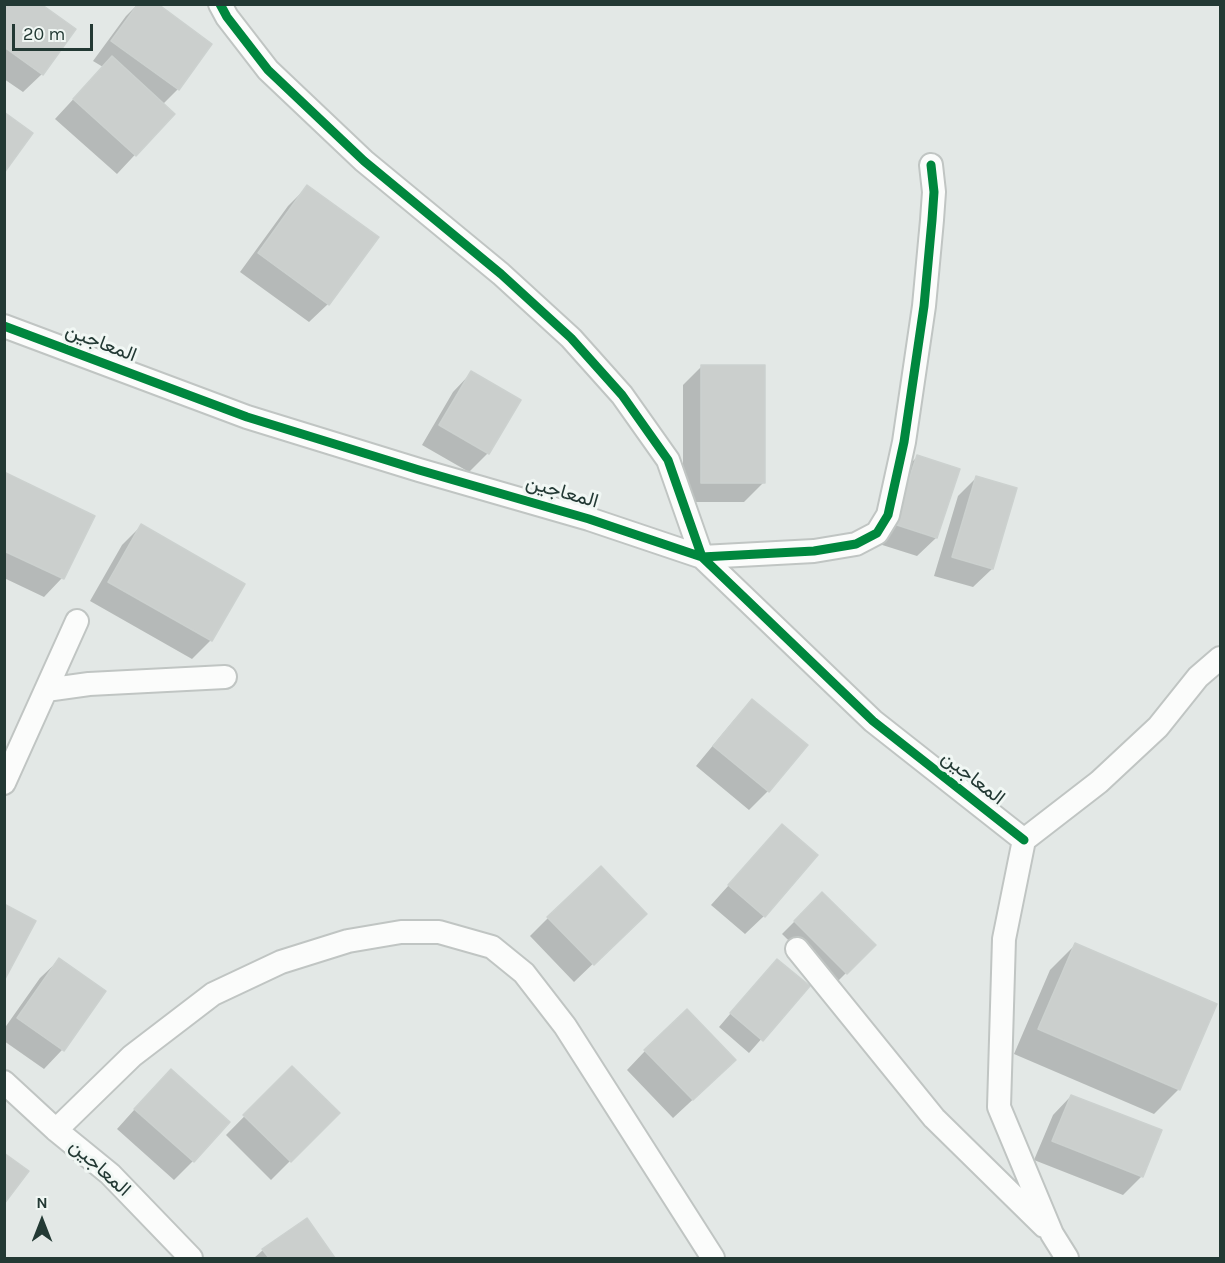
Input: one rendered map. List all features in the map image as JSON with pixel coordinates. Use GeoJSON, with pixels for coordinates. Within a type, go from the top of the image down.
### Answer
{"type":"FeatureCollection","features":[{"type":"Feature","properties":{"kind":"street"},"geometry":{"type":"LineString","coordinates":[[220,4],[268,70],[364,161],[510,282],[571,338],[622,395],[668,460],[702,557],[814,551],[855,544],[877,533],[888,515],[904,442],[924,306],[934,192],[931,165]]}},
{"type":"Feature","properties":{"kind":"street","name":"المعاجين"},"geometry":{"type":"LineString","coordinates":[[4,326],[247,417],[589,519],[702,557],[873,721],[1024,840]]}},
{"type":"Feature","properties":{"kind":"street"},"geometry":{"type":"LineString","coordinates":[[4,783],[77,621]]}},
{"type":"Feature","properties":{"kind":"street"},"geometry":{"type":"LineString","coordinates":[[1067,1258],[1052,1234],[999,1107],[1004,939],[1024,840],[1099,782],[1158,727],[1198,677],[1221,658]]}},
{"type":"Feature","properties":{"kind":"street"},"geometry":{"type":"LineString","coordinates":[[46,690],[89,684],[225,677]]}},
{"type":"Feature","properties":{"kind":"street"},"geometry":{"type":"LineString","coordinates":[[56,1130],[132,1056],[213,994],[281,962],[348,941],[401,932],[439,932],[492,947],[524,973],[565,1026],[713,1258]]}},
{"type":"Feature","properties":{"kind":"street"},"geometry":{"type":"LineString","coordinates":[[796,949],[934,1118],[1052,1234]]}},
{"type":"Feature","properties":{"kind":"street","name":"المعاجين"},"geometry":{"type":"LineString","coordinates":[[4,1082],[56,1130],[110,1174],[191,1258]]}},
{"type":"Feature","properties":{"kind":"building"},"geometry":{"type":"Polygon","coordinates":[[[8,4],[41,4],[76,29],[43,75],[4,47],[4,10],[8,4]]]}},
{"type":"Feature","properties":{"kind":"building"},"geometry":{"type":"Polygon","coordinates":[[[138,4],[158,4],[212,44],[179,90],[111,41],[138,4]]]}},
{"type":"Feature","properties":{"kind":"building"},"geometry":{"type":"Polygon","coordinates":[[[112,56],[175,114],[136,156],[73,99],[112,56]]]}},
{"type":"Feature","properties":{"kind":"building"},"geometry":{"type":"Polygon","coordinates":[[[4,112],[33,133],[4,173],[4,112]]]}},
{"type":"Feature","properties":{"kind":"building"},"geometry":{"type":"Polygon","coordinates":[[[307,185],[379,237],[329,305],[258,253],[307,185]]]}},
{"type":"Feature","properties":{"kind":"building"},"geometry":{"type":"Polygon","coordinates":[[[701,365],[765,365],[765,483],[701,483],[701,365]]]}},
{"type":"Feature","properties":{"kind":"building"},"geometry":{"type":"Polygon","coordinates":[[[471,371],[521,400],[489,454],[439,425],[471,371]]]}},
{"type":"Feature","properties":{"kind":"building"},"geometry":{"type":"Polygon","coordinates":[[[917,455],[960,469],[937,538],[894,524],[917,455]]]}},
{"type":"Feature","properties":{"kind":"building"},"geometry":{"type":"Polygon","coordinates":[[[4,472],[95,516],[64,579],[4,551],[4,472]]]}},
{"type":"Feature","properties":{"kind":"building"},"geometry":{"type":"Polygon","coordinates":[[[976,476],[1017,488],[993,569],[952,557],[976,476]]]}},
{"type":"Feature","properties":{"kind":"building"},"geometry":{"type":"Polygon","coordinates":[[[141,524],[245,584],[212,641],[108,582],[141,524]]]}},
{"type":"Feature","properties":{"kind":"building"},"geometry":{"type":"Polygon","coordinates":[[[752,699],[808,745],[769,792],[713,746],[752,699]]]}},
{"type":"Feature","properties":{"kind":"building"},"geometry":{"type":"Polygon","coordinates":[[[782,824],[818,855],[765,917],[728,885],[782,824]]]}},
{"type":"Feature","properties":{"kind":"building"},"geometry":{"type":"Polygon","coordinates":[[[601,866],[647,914],[594,965],[547,917],[601,866]]]}},
{"type":"Feature","properties":{"kind":"building"},"geometry":{"type":"Polygon","coordinates":[[[822,892],[876,945],[847,974],[794,921],[822,892]]]}},
{"type":"Feature","properties":{"kind":"building"},"geometry":{"type":"Polygon","coordinates":[[[4,904],[36,921],[4,981],[4,904]]]}},
{"type":"Feature","properties":{"kind":"building"},"geometry":{"type":"Polygon","coordinates":[[[1075,943],[1217,1004],[1180,1090],[1038,1029],[1075,943]]]}},
{"type":"Feature","properties":{"kind":"building"},"geometry":{"type":"Polygon","coordinates":[[[59,958],[106,991],[64,1051],[17,1018],[59,958]]]}},
{"type":"Feature","properties":{"kind":"building"},"geometry":{"type":"Polygon","coordinates":[[[777,959],[810,986],[763,1041],[730,1013],[777,959]]]}},
{"type":"Feature","properties":{"kind":"building"},"geometry":{"type":"Polygon","coordinates":[[[687,1009],[736,1060],[693,1100],[644,1050],[687,1009]]]}},
{"type":"Feature","properties":{"kind":"building"},"geometry":{"type":"Polygon","coordinates":[[[292,1066],[340,1113],[291,1162],[243,1115],[292,1066]]]}},
{"type":"Feature","properties":{"kind":"building"},"geometry":{"type":"Polygon","coordinates":[[[171,1069],[230,1122],[194,1162],[134,1109],[171,1069]]]}},
{"type":"Feature","properties":{"kind":"building"},"geometry":{"type":"Polygon","coordinates":[[[1071,1095],[1162,1130],[1143,1177],[1052,1141],[1071,1095]]]}},
{"type":"Feature","properties":{"kind":"building"},"geometry":{"type":"Polygon","coordinates":[[[4,1153],[29,1171],[4,1204],[4,1153]]]}},
{"type":"Feature","properties":{"kind":"building"},"geometry":{"type":"Polygon","coordinates":[[[307,1218],[335,1258],[269,1258],[262,1249],[307,1218]]]}},
{"type":"Feature","properties":{"kind":"cycle path"},"geometry":{"type":"LineString","coordinates":[[220,4],[227,17],[268,70],[364,161],[501,274],[571,338],[622,395],[668,460],[702,557],[814,551],[856,544],[877,533],[888,515],[904,442],[924,306],[934,192],[931,165]]}},
{"type":"Feature","properties":{"kind":"cycle path"},"geometry":{"type":"LineString","coordinates":[[4,326],[247,417],[589,519],[702,557],[873,721],[1024,840]]}}]}
